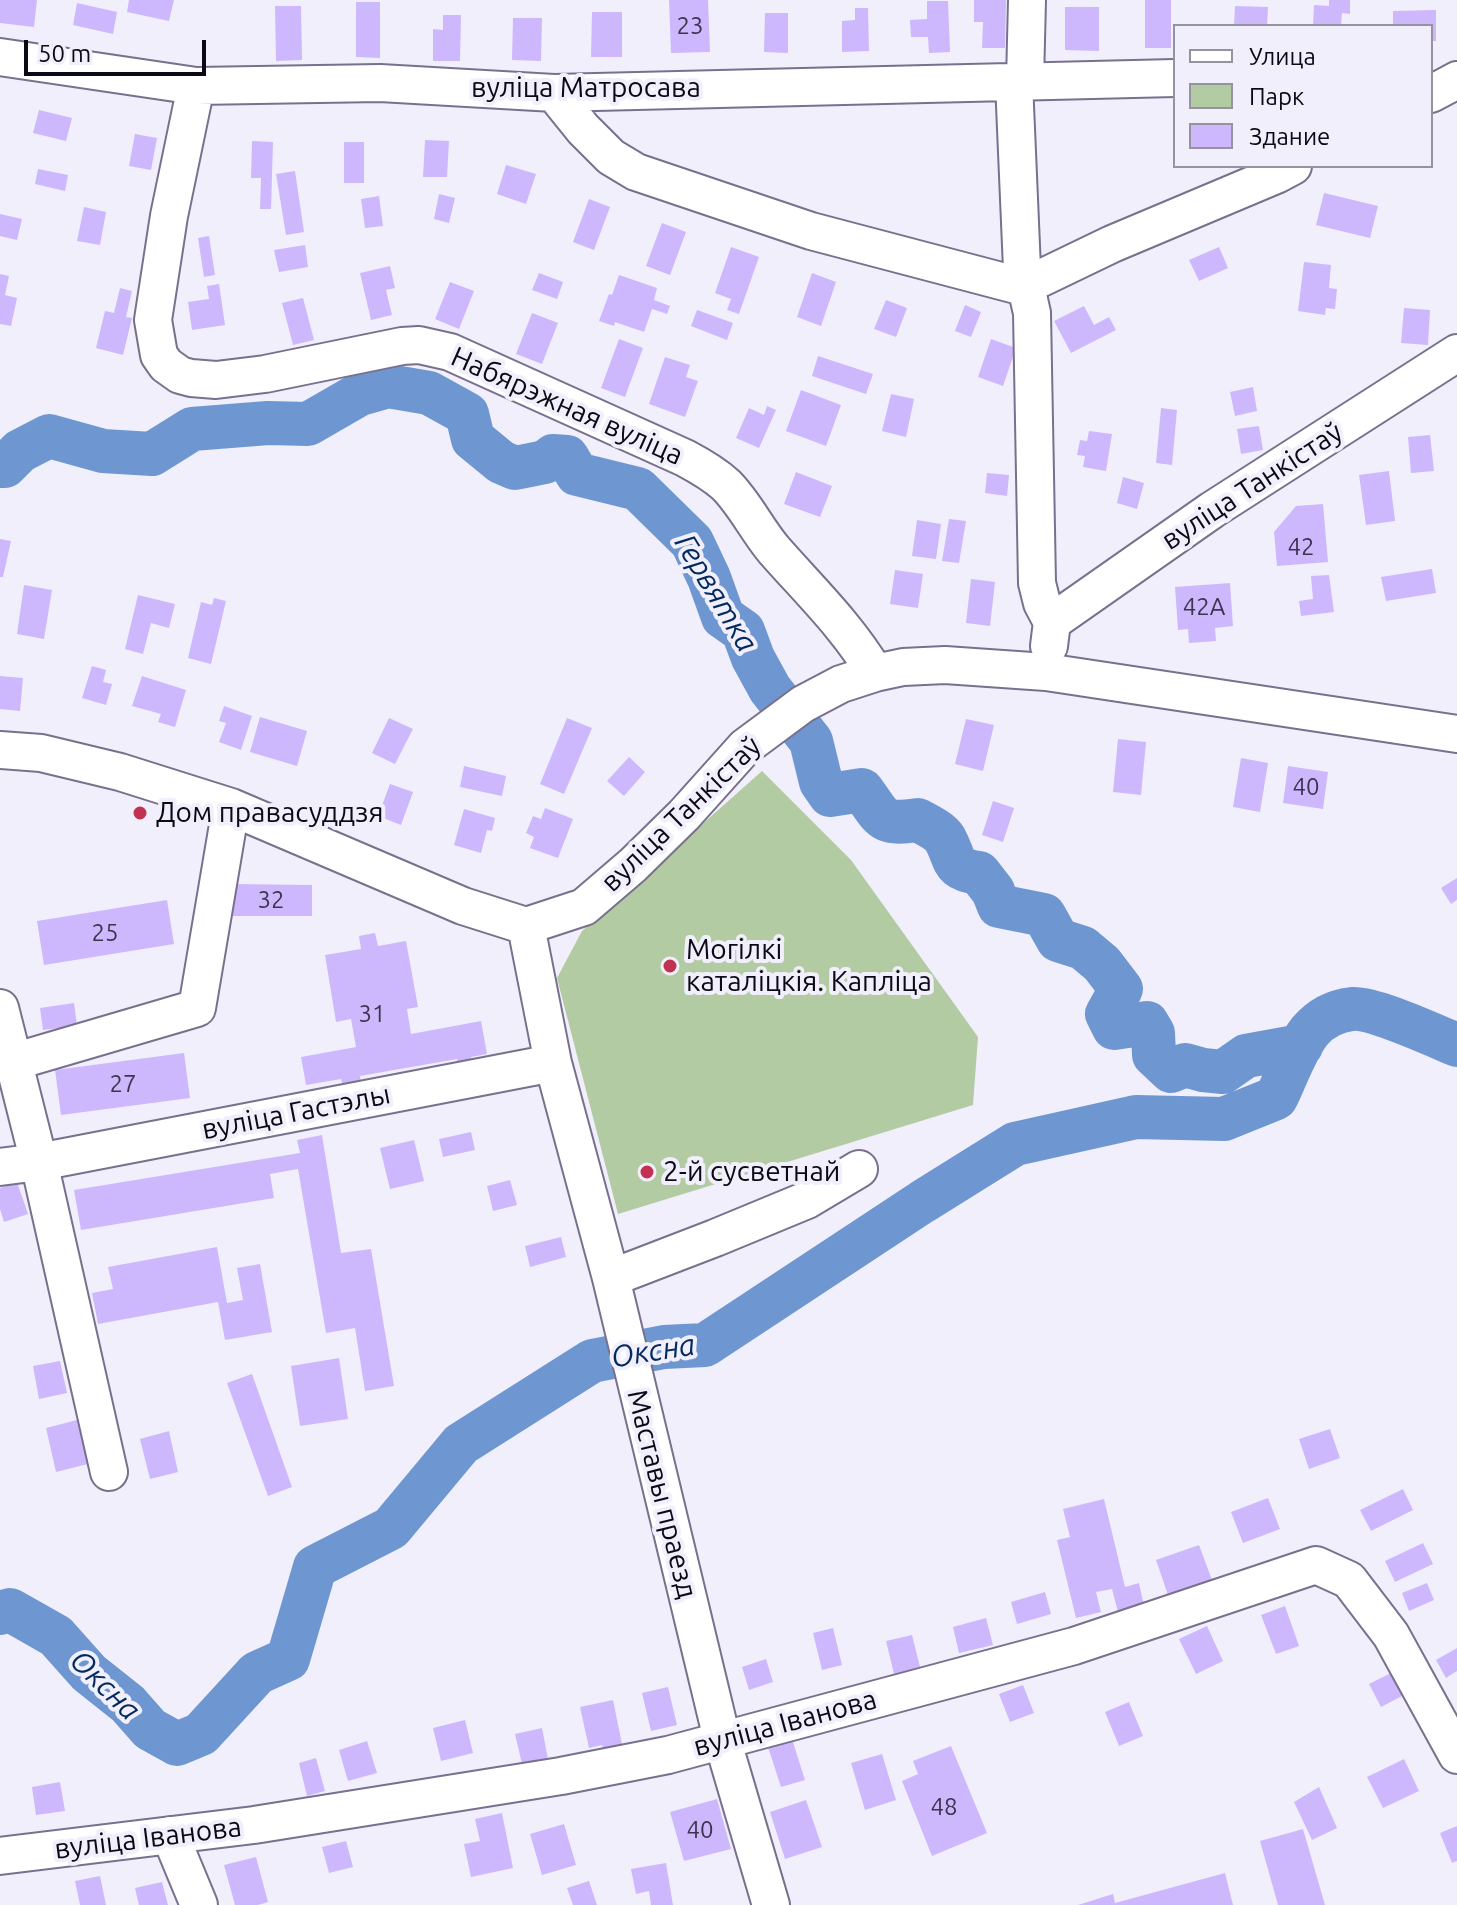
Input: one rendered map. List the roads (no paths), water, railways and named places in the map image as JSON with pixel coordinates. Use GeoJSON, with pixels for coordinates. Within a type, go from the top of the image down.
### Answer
{"type":"FeatureCollection","features":[{"type":"Feature","properties":{"kind":"street"},"geometry":{"type":"LineString","coordinates":[[1027,0],[1020,81],[1022,269],[1032,313],[1037,583],[1042,603],[1052,622],[1046,672]]}},
{"type":"Feature","properties":{"kind":"street","name":"вуліца Матросава"},"geometry":{"type":"LineString","coordinates":[[0,57],[196,86],[380,83],[554,93],[1173,78]]}},
{"type":"Feature","properties":{"kind":"street"},"geometry":{"type":"LineString","coordinates":[[1433,73],[1457,72]]}},
{"type":"Feature","properties":{"kind":"street"},"geometry":{"type":"LineString","coordinates":[[1433,93],[1457,80]]}},
{"type":"Feature","properties":{"kind":"street","name":"Набярэжная вуліца"},"geometry":{"type":"LineString","coordinates":[[196,86],[169,216],[153,320],[159,355],[171,370],[191,378],[216,380],[265,374],[402,346],[419,345],[450,352],[708,470],[728,487],[771,547],[839,621],[875,673]]}},
{"type":"Feature","properties":{"kind":"street"},"geometry":{"type":"LineString","coordinates":[[554,93],[611,157],[636,172],[811,231],[1007,283],[1025,285],[1289,168]]}},
{"type":"Feature","properties":{"kind":"street","name":"вуліца Танкістаў"},"geometry":{"type":"LineString","coordinates":[[1052,622],[1212,510],[1457,353]]}},
{"type":"Feature","properties":{"kind":"street","name":"вуліца Танкістаў"},"geometry":{"type":"LineString","coordinates":[[526,926],[584,907],[684,815],[745,747],[803,704],[841,684],[903,667],[945,665],[1046,672],[1455,734]]}},
{"type":"Feature","properties":{"kind":"street"},"geometry":{"type":"LineString","coordinates":[[0,750],[41,753],[120,772],[231,807],[463,906],[526,926]]}},
{"type":"Feature","properties":{"kind":"street"},"geometry":{"type":"LineString","coordinates":[[13,1062],[197,1008],[231,807]]}},
{"type":"Feature","properties":{"kind":"street","name":"Маставы праезд"},"geometry":{"type":"LineString","coordinates":[[526,926],[553,1063],[611,1278],[722,1739],[771,1905]]}},
{"type":"Feature","properties":{"kind":"street"},"geometry":{"type":"LineString","coordinates":[[0,1008],[39,1162],[109,1472]]}},
{"type":"Feature","properties":{"kind":"street","name":"вуліца Гастэлы"},"geometry":{"type":"LineString","coordinates":[[0,1167],[553,1063]]}},
{"type":"Feature","properties":{"kind":"street"},"geometry":{"type":"LineString","coordinates":[[611,1278],[807,1200],[859,1169]]}},
{"type":"Feature","properties":{"kind":"street","name":"вуліца Іванова"},"geometry":{"type":"LineString","coordinates":[[0,1856],[254,1825],[561,1776],[668,1755],[1074,1646],[1316,1565],[1349,1580],[1391,1635],[1457,1755]]}},
{"type":"Feature","properties":{"kind":"street"},"geometry":{"type":"LineString","coordinates":[[170,1835],[199,1905]]}},
{"type":"Feature","properties":{"kind":"waterway","name":"Гервятка"},"geometry":{"type":"LineString","coordinates":[[0,466],[5,466],[20,451],[49,436],[103,451],[152,454],[192,429],[268,423],[308,424],[360,394],[388,386],[429,393],[467,414],[473,439],[501,462],[515,468],[545,462],[553,456],[567,457],[577,474],[638,489],[692,542],[723,617],[743,631],[770,689],[811,741],[821,782],[830,795],[862,790],[889,821],[918,820],[929,826],[945,839],[959,866],[979,873],[993,891],[999,906],[1044,915],[1058,940],[1083,948],[1102,964],[1121,989],[1107,1014],[1114,1028],[1147,1023],[1153,1033],[1154,1055],[1171,1071],[1185,1065],[1223,1072],[1246,1056],[1301,1046]]}},
{"type":"Feature","properties":{"kind":"waterway","name":"Оксна"},"geometry":{"type":"LineString","coordinates":[[0,1613],[10,1610],[56,1636],[89,1673],[128,1704],[150,1729],[177,1744],[201,1734],[257,1673],[288,1659],[315,1567],[391,1528],[461,1444],[592,1361],[664,1347],[705,1345],[1015,1144],[1136,1117],[1224,1119],[1276,1098],[1305,1038],[1319,1022],[1334,1013],[1352,1009],[1374,1013],[1457,1045]]}},
{"type":"Feature","properties":{"kind":"place","name":"Дом правасуддзя"},"geometry":{"type":"Point","coordinates":[140,813]}},
{"type":"Feature","properties":{"kind":"place","name":"Могілкі каталіцкія. Капліца"},"geometry":{"type":"Point","coordinates":[670,966]}},
{"type":"Feature","properties":{"kind":"place","name":"2-й сусветнай"},"geometry":{"type":"Point","coordinates":[647,1172]}}]}
